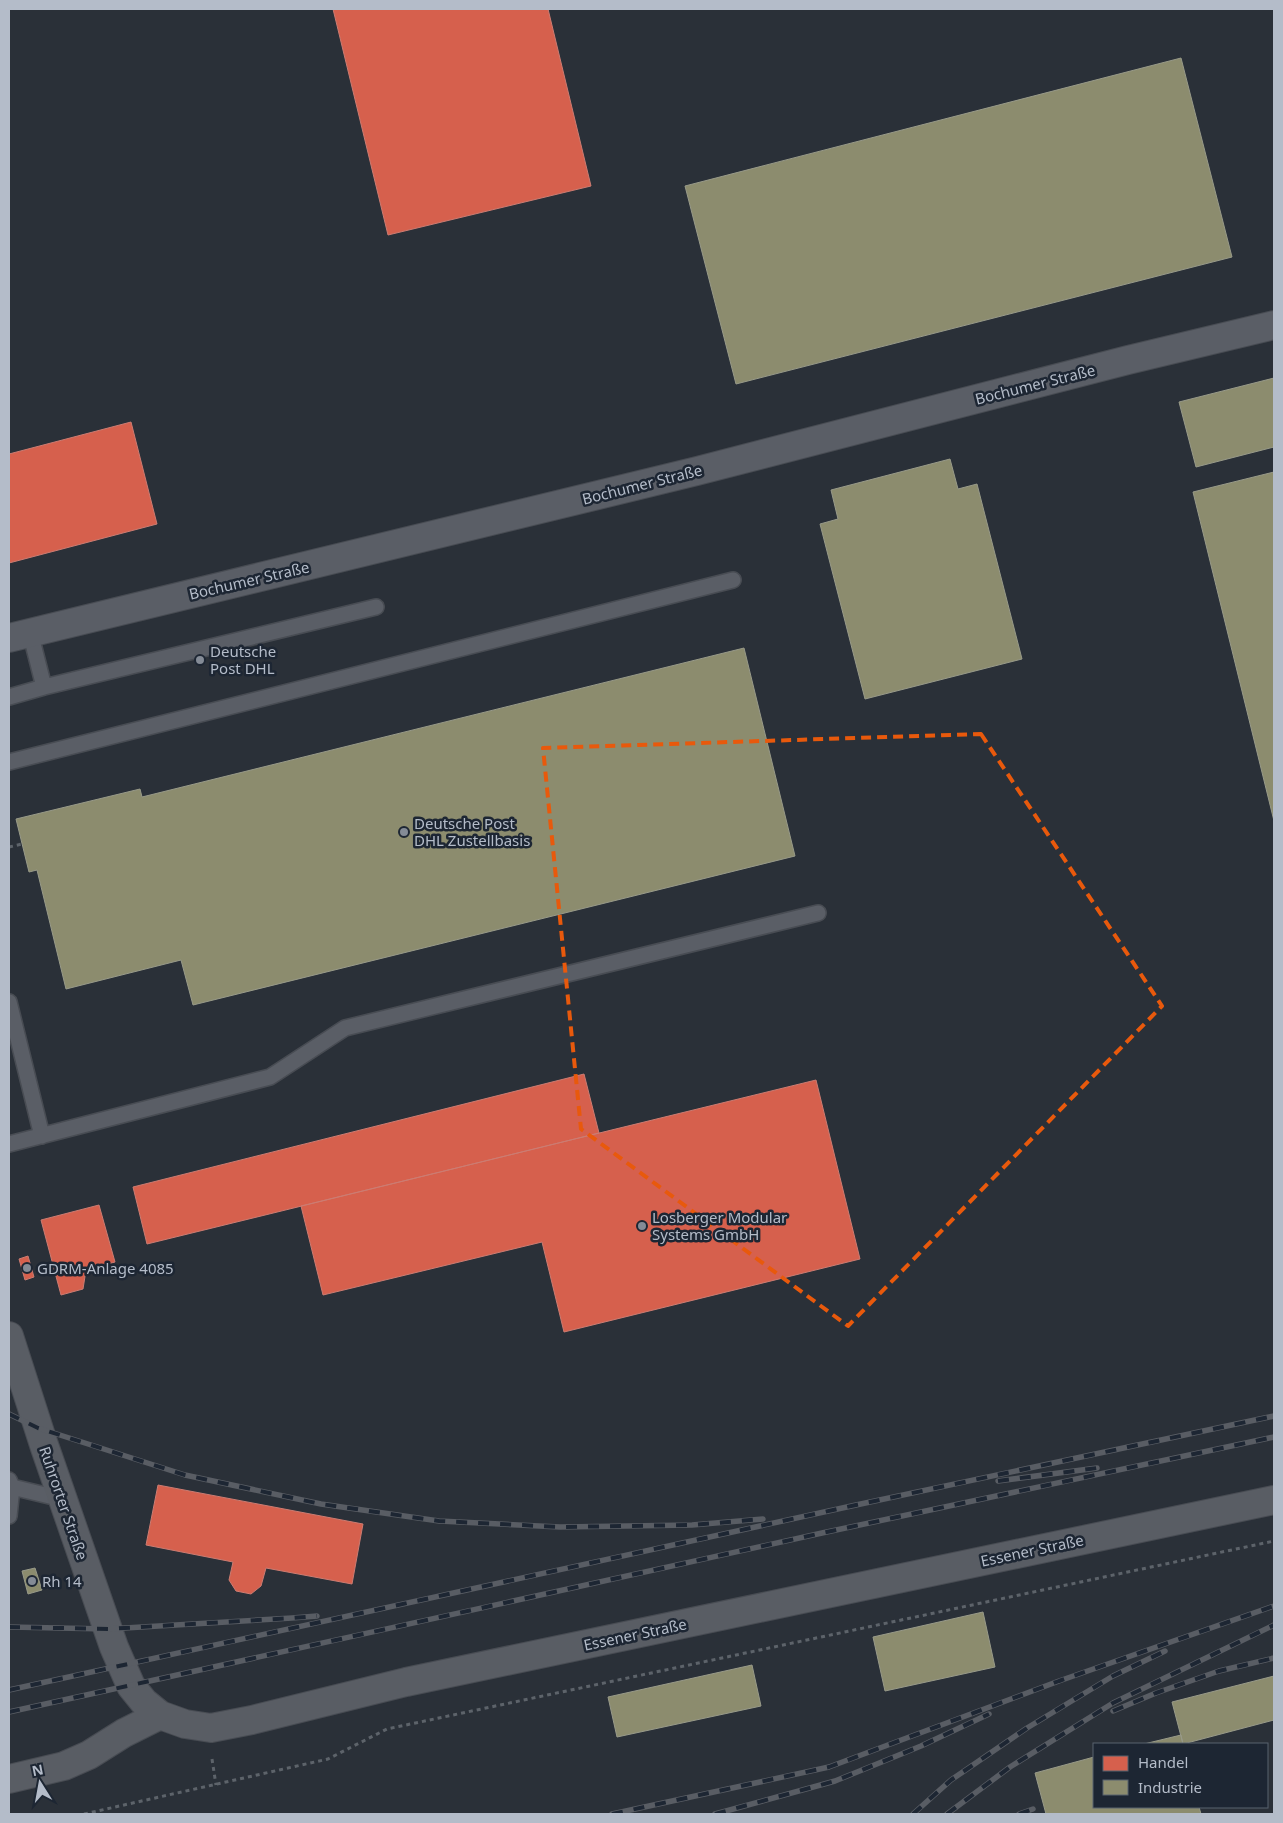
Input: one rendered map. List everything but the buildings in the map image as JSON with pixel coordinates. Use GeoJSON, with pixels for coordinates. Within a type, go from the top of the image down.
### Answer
{"type":"FeatureCollection","features":[{"type":"Feature","properties":{"kind":"street","name":"Bochumer Straße"},"geometry":{"type":"LineString","coordinates":[[19,635],[697,471],[1128,360],[1274,325]]}},
{"type":"Feature","properties":{"kind":"street","name":"Ruhrorter Straße"},"geometry":{"type":"LineString","coordinates":[[9,1336],[62,1498],[120,1665],[131,1686],[144,1702],[160,1715]]}},
{"type":"Feature","properties":{"kind":"street","name":"Essener Straße"},"geometry":{"type":"LineString","coordinates":[[160,1715],[185,1724],[211,1728],[228,1725],[406,1682],[1274,1500]]}},
{"type":"Feature","properties":{"kind":"street"},"geometry":{"type":"LineString","coordinates":[[9,1779],[64,1766],[88,1755],[124,1733],[160,1715]]}},
{"type":"Feature","properties":{"kind":"lane"},"geometry":{"type":"LineString","coordinates":[[9,762],[734,580]]}},
{"type":"Feature","properties":{"kind":"lane"},"geometry":{"type":"LineString","coordinates":[[9,697],[376,607]]}},
{"type":"Feature","properties":{"kind":"lane"},"geometry":{"type":"LineString","coordinates":[[19,635],[44,687]]}},
{"type":"Feature","properties":{"kind":"lane"},"geometry":{"type":"LineString","coordinates":[[9,1144],[270,1077],[345,1028],[818,913]]}},
{"type":"Feature","properties":{"kind":"lane"},"geometry":{"type":"LineString","coordinates":[[9,1002],[42,1136]]}},
{"type":"Feature","properties":{"kind":"lane"},"geometry":{"type":"LineString","coordinates":[[9,1516],[10,1483],[62,1498]]}},
{"type":"Feature","properties":{"kind":"path"},"geometry":{"type":"LineString","coordinates":[[9,847],[22,844]]}},
{"type":"Feature","properties":{"kind":"path"},"geometry":{"type":"LineString","coordinates":[[84,1814],[328,1759],[388,1729],[1274,1541]]}},
{"type":"Feature","properties":{"kind":"highlighted area"},"geometry":{"type":"Polygon","coordinates":[[[981,734],[1162,1006],[848,1326],[581,1129],[543,748],[981,734]]]}},
{"type":"Feature","properties":{"kind":"railway"},"geometry":{"type":"LineString","coordinates":[[9,1414],[38,1428],[185,1475],[321,1504],[439,1521],[560,1527],[692,1525],[763,1519]]}},
{"type":"Feature","properties":{"kind":"railway"},"geometry":{"type":"LineString","coordinates":[[9,1690],[856,1505],[1274,1416]]}},
{"type":"Feature","properties":{"kind":"railway"},"geometry":{"type":"LineString","coordinates":[[9,1712],[822,1533],[1274,1437]]}},
{"type":"Feature","properties":{"kind":"railway"},"geometry":{"type":"LineString","coordinates":[[998,1481],[1097,1468]]}},
{"type":"Feature","properties":{"kind":"railway"},"geometry":{"type":"LineString","coordinates":[[612,1814],[829,1767],[1059,1681],[1274,1606]]}},
{"type":"Feature","properties":{"kind":"railway"},"geometry":{"type":"LineString","coordinates":[[9,1627],[108,1629],[317,1616]]}},
{"type":"Feature","properties":{"kind":"railway"},"geometry":{"type":"LineString","coordinates":[[947,1814],[1010,1767],[1113,1703],[1274,1625]]}},
{"type":"Feature","properties":{"kind":"railway"},"geometry":{"type":"LineString","coordinates":[[913,1814],[951,1780],[1027,1728],[1113,1676],[1165,1651]]}},
{"type":"Feature","properties":{"kind":"railway"},"geometry":{"type":"LineString","coordinates":[[1113,1711],[1156,1693],[1219,1671],[1274,1658]]}},
{"type":"Feature","properties":{"kind":"railway"},"geometry":{"type":"LineString","coordinates":[[715,1814],[835,1781],[921,1746],[989,1714]]}},
{"type":"Feature","properties":{"kind":"railway"},"geometry":{"type":"LineString","coordinates":[[1019,1814],[1033,1809]]}},
{"type":"Feature","properties":{"kind":"place","name":"Deutsche Post DHL"},"geometry":{"type":"Point","coordinates":[200,660]}},
{"type":"Feature","properties":{"kind":"place","name":"Deutsche Post DHL Zustellbasis"},"geometry":{"type":"Point","coordinates":[404,832]}},
{"type":"Feature","properties":{"kind":"place","name":"Losberger Modular Systems GmbH"},"geometry":{"type":"Point","coordinates":[642,1226]}},
{"type":"Feature","properties":{"kind":"place","name":"GDRM-Anlage 4085"},"geometry":{"type":"Point","coordinates":[27,1268]}},
{"type":"Feature","properties":{"kind":"place","name":"Rh 14"},"geometry":{"type":"Point","coordinates":[32,1581]}}]}
